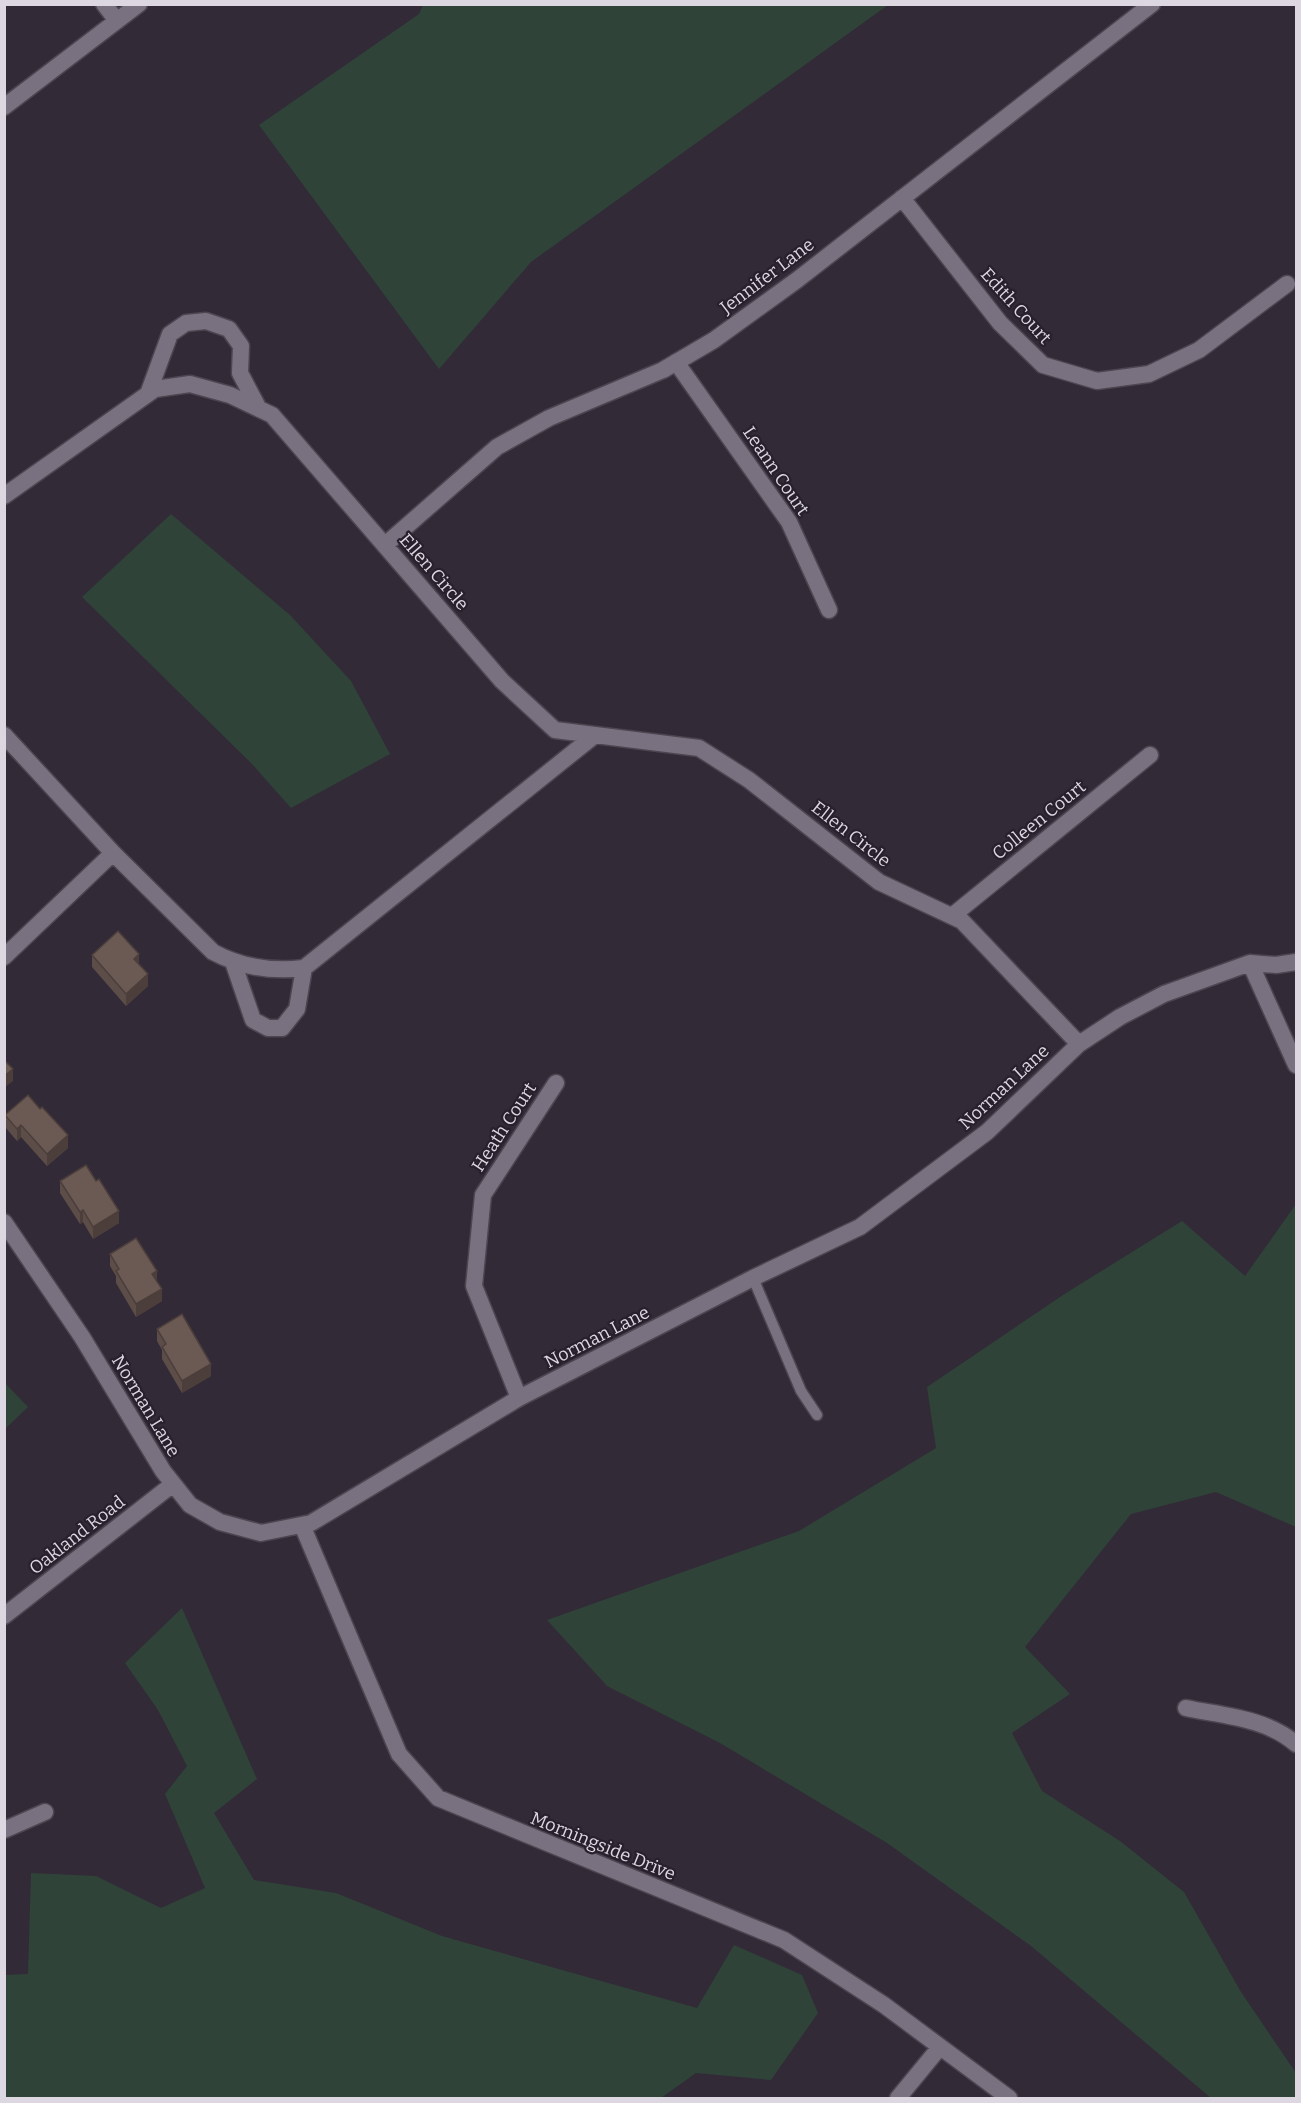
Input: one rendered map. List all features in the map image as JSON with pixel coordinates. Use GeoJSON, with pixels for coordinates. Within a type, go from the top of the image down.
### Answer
{"type":"FeatureCollection","features":[{"type":"Feature","properties":{"kind":"street"},"geometry":{"type":"LineString","coordinates":[[105,4],[117,21]]}},
{"type":"Feature","properties":{"kind":"street"},"geometry":{"type":"LineString","coordinates":[[4,107],[139,4]]}},
{"type":"Feature","properties":{"kind":"street","name":"Jennifer Lane"},"geometry":{"type":"LineString","coordinates":[[385,545],[497,447],[549,418],[676,362],[714,340],[903,198],[1152,4]]}},
{"type":"Feature","properties":{"kind":"street","name":"Edith Court"},"geometry":{"type":"LineString","coordinates":[[903,198],[1000,323],[1043,365],[1096,381],[1149,374],[1199,350],[1287,284]]}},
{"type":"Feature","properties":{"kind":"street","name":"Ellen Circle"},"geometry":{"type":"LineString","coordinates":[[148,394],[170,334],[186,323],[206,321],[229,329],[241,346],[240,373],[259,408]]}},
{"type":"Feature","properties":{"kind":"street","name":"Leann Court"},"geometry":{"type":"LineString","coordinates":[[676,362],[789,522],[829,610]]}},
{"type":"Feature","properties":{"kind":"street","name":"Ellen Circle"},"geometry":{"type":"LineString","coordinates":[[4,496],[155,389],[190,384],[230,395],[259,408],[272,415],[502,681],[555,730],[699,747],[749,780],[879,882],[962,921],[1078,1044]]}},
{"type":"Feature","properties":{"kind":"street"},"geometry":{"type":"LineString","coordinates":[[4,735],[113,853],[213,952],[233,962],[282,971],[304,968],[595,735]]}},
{"type":"Feature","properties":{"kind":"street","name":"Colleen Court"},"geometry":{"type":"LineString","coordinates":[[952,916],[1150,755]]}},
{"type":"Feature","properties":{"kind":"street"},"geometry":{"type":"LineString","coordinates":[[4,957],[113,853]]}},
{"type":"Feature","properties":{"kind":"street"},"geometry":{"type":"LineString","coordinates":[[233,962],[253,1020],[268,1028],[282,1028],[297,1009],[304,968]]}},
{"type":"Feature","properties":{"kind":"street","name":"Norman Lane"},"geometry":{"type":"LineString","coordinates":[[4,1222],[82,1336],[173,1484],[190,1505],[220,1522],[261,1533],[302,1525],[311,1523],[519,1398],[753,1278],[860,1227],[987,1132],[1078,1044],[1119,1017],[1164,994],[1250,963],[1276,965],[1296,962]]}},
{"type":"Feature","properties":{"kind":"street"},"geometry":{"type":"LineString","coordinates":[[1250,963],[1296,1065]]}},
{"type":"Feature","properties":{"kind":"street","name":"Heath Court"},"geometry":{"type":"LineString","coordinates":[[519,1398],[474,1286],[483,1195],[556,1083]]}},
{"type":"Feature","properties":{"kind":"street","name":"Oakland Road"},"geometry":{"type":"LineString","coordinates":[[4,1616],[173,1484]]}},
{"type":"Feature","properties":{"kind":"street","name":"Morningside Drive"},"geometry":{"type":"LineString","coordinates":[[302,1525],[399,1754],[438,1798],[784,1940],[884,2005],[1009,2098]]}},
{"type":"Feature","properties":{"kind":"street"},"geometry":{"type":"LineString","coordinates":[[1186,1708],[1259,1722],[1296,1744]]}},
{"type":"Feature","properties":{"kind":"street"},"geometry":{"type":"LineString","coordinates":[[4,1830],[45,1812]]}},
{"type":"Feature","properties":{"kind":"street"},"geometry":{"type":"LineString","coordinates":[[898,2098],[940,2047]]}},
{"type":"Feature","properties":{"kind":"lane"},"geometry":{"type":"LineString","coordinates":[[753,1278],[801,1391],[817,1414]]}},
{"type":"Feature","properties":{"kind":"green space"},"geometry":{"type":"Polygon","coordinates":[[[423,4],[888,5],[531,262],[439,369],[259,125],[419,14],[423,4]]]}},
{"type":"Feature","properties":{"kind":"green space"},"geometry":{"type":"Polygon","coordinates":[[[171,514],[290,615],[351,681],[390,754],[291,808],[253,765],[82,597],[171,514]]]}},
{"type":"Feature","properties":{"kind":"green space"},"geometry":{"type":"Polygon","coordinates":[[[1296,1204],[1296,1527],[1216,1492],[1131,1514],[1025,1647],[1070,1694],[1012,1733],[1042,1791],[1120,1841],[1184,1892],[1241,1992],[1296,2073],[1296,2098],[1211,2098],[1031,1946],[887,1843],[720,1743],[607,1686],[547,1620],[799,1531],[936,1448],[927,1387],[1066,1293],[1182,1221],[1245,1276],[1296,1204]]]}},
{"type":"Feature","properties":{"kind":"green space"},"geometry":{"type":"Polygon","coordinates":[[[5,1383],[28,1407],[5,1429],[5,1383]]]}},
{"type":"Feature","properties":{"kind":"green space"},"geometry":{"type":"Polygon","coordinates":[[[182,1608],[257,1779],[214,1813],[254,1880],[336,1893],[442,1936],[697,2008],[734,1945],[802,1975],[818,2013],[771,2080],[696,2073],[661,2098],[5,2098],[5,1975],[28,1974],[31,1873],[96,1876],[161,1908],[205,1888],[165,1794],[187,1766],[158,1710],[125,1663],[182,1608]]]}},
{"type":"Feature","properties":{"kind":"building"},"geometry":{"type":"Polygon","coordinates":[[[118,931],[139,954],[134,959],[148,974],[126,994],[92,955],[118,931]]]}},
{"type":"Feature","properties":{"kind":"building"},"geometry":{"type":"Polygon","coordinates":[[[4,1060],[13,1069],[4,1076],[4,1060]]]}},
{"type":"Feature","properties":{"kind":"building"},"geometry":{"type":"Polygon","coordinates":[[[28,1095],[68,1135],[47,1154],[21,1125],[17,1129],[5,1115],[28,1095]]]}},
{"type":"Feature","properties":{"kind":"building"},"geometry":{"type":"Polygon","coordinates":[[[86,1165],[96,1181],[99,1179],[119,1211],[93,1227],[83,1210],[80,1212],[60,1181],[86,1165]]]}},
{"type":"Feature","properties":{"kind":"building"},"geometry":{"type":"Polygon","coordinates":[[[136,1238],[157,1271],[152,1274],[162,1289],[136,1304],[116,1271],[119,1269],[110,1254],[136,1238]]]}},
{"type":"Feature","properties":{"kind":"building"},"geometry":{"type":"Polygon","coordinates":[[[182,1314],[211,1364],[182,1381],[162,1347],[166,1344],[157,1329],[182,1314]]]}}]}
